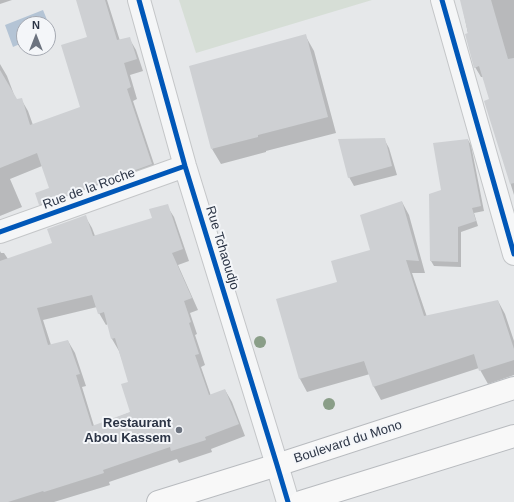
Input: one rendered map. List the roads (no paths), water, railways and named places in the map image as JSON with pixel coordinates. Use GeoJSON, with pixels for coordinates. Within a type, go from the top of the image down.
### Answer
{"type":"FeatureCollection","features":[{"type":"Feature","properties":{"kind":"highway","name":"Boulevard du Mono"},"geometry":{"type":"LineString","coordinates":[[158,502],[514,388]]}},
{"type":"Feature","properties":{"kind":"highway"},"geometry":{"type":"LineString","coordinates":[[301,502],[514,436]]}},
{"type":"Feature","properties":{"kind":"street","name":"Rue Tchaoudjo"},"geometry":{"type":"LineString","coordinates":[[139,0],[185,166],[288,502]]}},
{"type":"Feature","properties":{"kind":"street"},"geometry":{"type":"LineString","coordinates":[[442,0],[514,254]]}},
{"type":"Feature","properties":{"kind":"street","name":"Rue de la Roche"},"geometry":{"type":"LineString","coordinates":[[0,232],[185,166]]}},
{"type":"Feature","properties":{"kind":"water"},"geometry":{"type":"Polygon","coordinates":[[[43,10],[45,16],[28,16],[43,10]]]}},
{"type":"Feature","properties":{"kind":"water"},"geometry":{"type":"Polygon","coordinates":[[[16,21],[16,46],[13,47],[5,25],[16,21]]]}},
{"type":"Feature","properties":{"kind":"place","name":"Restaurant Abou Kassem"},"geometry":{"type":"Point","coordinates":[179,430]}}]}
